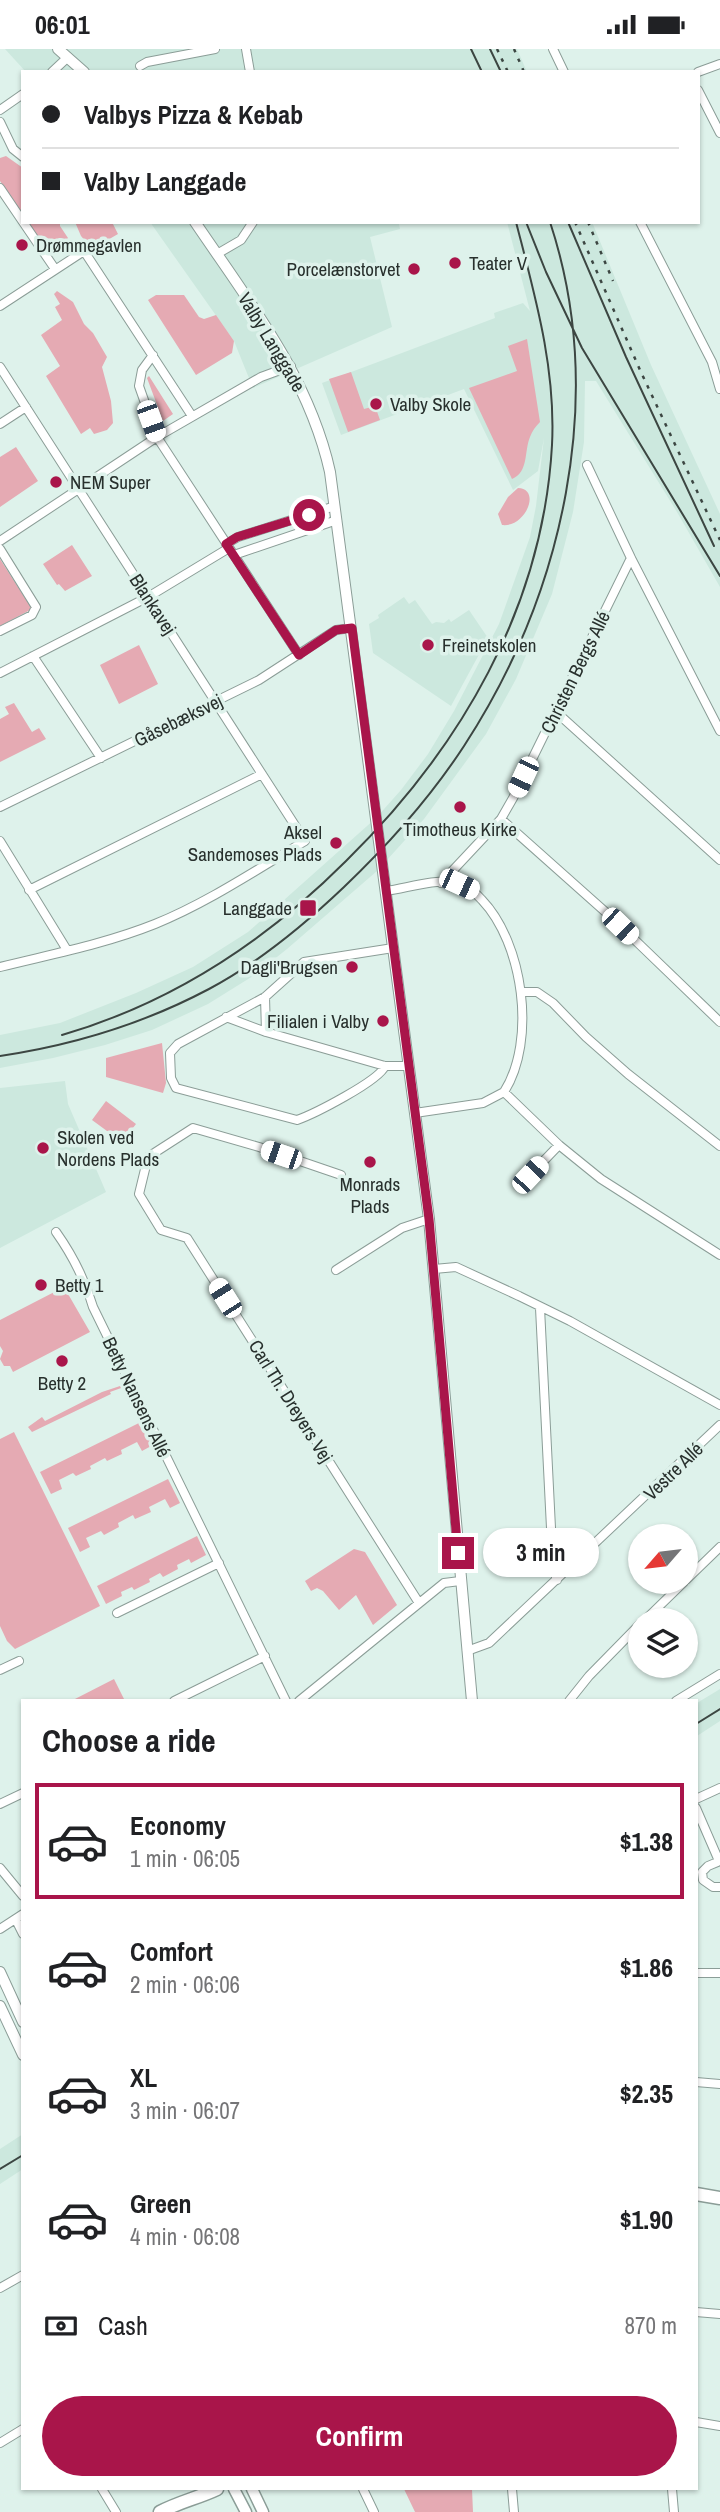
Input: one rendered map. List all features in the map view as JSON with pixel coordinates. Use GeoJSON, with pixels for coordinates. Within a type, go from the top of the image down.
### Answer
{"type":"FeatureCollection","features":[{"type":"Feature","properties":{"kind":"main road"},"geometry":{"type":"LineString","coordinates":[[698,2194],[720,2198]]}},
{"type":"Feature","properties":{"kind":"main road"},"geometry":{"type":"LineString","coordinates":[[182,2501],[195,2490]]}},
{"type":"Feature","properties":{"kind":"main road"},"geometry":{"type":"LineString","coordinates":[[160,2512],[215,2490]]}},
{"type":"Feature","properties":{"kind":"main road"},"geometry":{"type":"LineString","coordinates":[[235,2490],[246,2512]]}},
{"type":"Feature","properties":{"kind":"main road"},"geometry":{"type":"LineString","coordinates":[[252,2490],[263,2512]]}},
{"type":"Feature","properties":{"kind":"street"},"geometry":{"type":"LineString","coordinates":[[58,49],[82,70]]}},
{"type":"Feature","properties":{"kind":"street"},"geometry":{"type":"LineString","coordinates":[[140,66],[147,62],[215,49]]}},
{"type":"Feature","properties":{"kind":"street"},"geometry":{"type":"LineString","coordinates":[[246,49],[250,70]]}},
{"type":"Feature","properties":{"kind":"street"},"geometry":{"type":"LineString","coordinates":[[553,49],[563,70]]}},
{"type":"Feature","properties":{"kind":"street"},"geometry":{"type":"LineString","coordinates":[[54,70],[68,57]]}},
{"type":"Feature","properties":{"kind":"street"},"geometry":{"type":"LineString","coordinates":[[700,71],[720,64]]}},
{"type":"Feature","properties":{"kind":"street"},"geometry":{"type":"LineString","coordinates":[[0,110],[21,94]]}},
{"type":"Feature","properties":{"kind":"street"},"geometry":{"type":"LineString","coordinates":[[700,94],[720,133]]}},
{"type":"Feature","properties":{"kind":"street"},"geometry":{"type":"LineString","coordinates":[[0,122],[13,149],[21,155]]}},
{"type":"Feature","properties":{"kind":"street"},"geometry":{"type":"LineString","coordinates":[[0,188],[21,219]]}},
{"type":"Feature","properties":{"kind":"street"},"geometry":{"type":"LineString","coordinates":[[24,224],[55,269]]}},
{"type":"Feature","properties":{"kind":"street","name":"Valby Langgade"},"geometry":{"type":"LineString","coordinates":[[196,224],[291,366],[320,433],[330,472],[429,1219],[472,1699]]}},
{"type":"Feature","properties":{"kind":"street"},"geometry":{"type":"LineString","coordinates":[[217,254],[241,240],[252,224]]}},
{"type":"Feature","properties":{"kind":"street"},"geometry":{"type":"LineString","coordinates":[[641,224],[712,362],[718,386]]}},
{"type":"Feature","properties":{"kind":"street"},"geometry":{"type":"LineString","coordinates":[[0,306],[84,251],[192,416]]}},
{"type":"Feature","properties":{"kind":"street"},"geometry":{"type":"LineString","coordinates":[[153,355],[142,370],[139,386],[157,437],[299,655]]}},
{"type":"Feature","properties":{"kind":"street"},"geometry":{"type":"LineString","coordinates":[[712,362],[720,370]]}},
{"type":"Feature","properties":{"kind":"street"},"geometry":{"type":"LineString","coordinates":[[0,541],[157,437],[261,377],[291,366]]}},
{"type":"Feature","properties":{"kind":"street","name":"Blankavej"},"geometry":{"type":"LineString","coordinates":[[0,367],[305,841],[189,908],[157,923],[120,937],[68,950]]}},
{"type":"Feature","properties":{"kind":"street"},"geometry":{"type":"LineString","coordinates":[[0,424],[26,407]]}},
{"type":"Feature","properties":{"kind":"street"},"geometry":{"type":"LineString","coordinates":[[587,465],[631,558],[720,731]]}},
{"type":"Feature","properties":{"kind":"street"},"geometry":{"type":"LineString","coordinates":[[230,549],[237,537],[335,506]]}},
{"type":"Feature","properties":{"kind":"street"},"geometry":{"type":"LineString","coordinates":[[0,673],[148,597],[230,549],[337,520]]}},
{"type":"Feature","properties":{"kind":"street"},"geometry":{"type":"LineString","coordinates":[[0,549],[35,603],[36,610],[32,615],[0,631]]}},
{"type":"Feature","properties":{"kind":"street","name":"Christen Bergs Allé"},"geometry":{"type":"LineString","coordinates":[[441,883],[501,819],[631,558]]}},
{"type":"Feature","properties":{"kind":"street","name":"Gåsebæksvej"},"geometry":{"type":"LineString","coordinates":[[0,807],[268,675],[336,630],[352,628]]}},
{"type":"Feature","properties":{"kind":"street"},"geometry":{"type":"LineString","coordinates":[[33,656],[101,758]]}},
{"type":"Feature","properties":{"kind":"street"},"geometry":{"type":"LineString","coordinates":[[555,711],[720,860]]}},
{"type":"Feature","properties":{"kind":"street"},"geometry":{"type":"LineString","coordinates":[[29,890],[262,774]]}},
{"type":"Feature","properties":{"kind":"street"},"geometry":{"type":"LineString","coordinates":[[501,819],[600,907],[720,1022]]}},
{"type":"Feature","properties":{"kind":"street"},"geometry":{"type":"LineString","coordinates":[[0,841],[68,950],[0,967]]}},
{"type":"Feature","properties":{"kind":"street"},"geometry":{"type":"LineString","coordinates":[[386,891],[441,883],[456,883],[473,890],[493,912],[511,950],[522,992],[520,1040],[516,1062],[504,1092],[483,1103],[415,1113]]}},
{"type":"Feature","properties":{"kind":"street"},"geometry":{"type":"LineString","coordinates":[[385,1066],[384,1071],[372,1080],[297,1120],[176,1088],[171,1078],[170,1053],[178,1044],[265,997],[304,962],[393,948]]}},
{"type":"Feature","properties":{"kind":"street"},"geometry":{"type":"LineString","coordinates":[[522,992],[537,992],[553,1003],[628,1074],[720,1146]]}},
{"type":"Feature","properties":{"kind":"street"},"geometry":{"type":"LineString","coordinates":[[265,997],[266,1032]]}},
{"type":"Feature","properties":{"kind":"street"},"geometry":{"type":"LineString","coordinates":[[226,1017],[266,1032],[385,1066],[408,1066]]}},
{"type":"Feature","properties":{"kind":"street"},"geometry":{"type":"LineString","coordinates":[[504,1092],[559,1145],[601,1179],[720,1255]]}},
{"type":"Feature","properties":{"kind":"street","name":"Carl Th. Dreyers Vej"},"geometry":{"type":"LineString","coordinates":[[341,1175],[325,1164],[193,1128],[148,1157],[139,1194],[161,1230],[187,1238],[419,1603]]}},
{"type":"Feature","properties":{"kind":"street"},"geometry":{"type":"LineString","coordinates":[[530,1175],[559,1145]]}},
{"type":"Feature","properties":{"kind":"street"},"geometry":{"type":"LineString","coordinates":[[336,1270],[402,1228],[429,1219]]}},
{"type":"Feature","properties":{"kind":"street","name":"Betty Nansens Allé"},"geometry":{"type":"LineString","coordinates":[[56,1233],[70,1251],[93,1307],[285,1699]]}},
{"type":"Feature","properties":{"kind":"street"},"geometry":{"type":"LineString","coordinates":[[434,1269],[456,1267],[570,1321],[720,1405]]}},
{"type":"Feature","properties":{"kind":"street"},"geometry":{"type":"LineString","coordinates":[[540,1308],[553,1568],[558,1580]]}},
{"type":"Feature","properties":{"kind":"street","name":"Vestre Allé"},"geometry":{"type":"LineString","coordinates":[[467,1651],[489,1643],[720,1425]]}},
{"type":"Feature","properties":{"kind":"street"},"geometry":{"type":"LineString","coordinates":[[698,1568],[720,1547]]}},
{"type":"Feature","properties":{"kind":"street"},"geometry":{"type":"LineString","coordinates":[[117,1613],[219,1563]]}},
{"type":"Feature","properties":{"kind":"street"},"geometry":{"type":"LineString","coordinates":[[301,1699],[444,1583],[460,1581]]}},
{"type":"Feature","properties":{"kind":"street"},"geometry":{"type":"LineString","coordinates":[[657,1608],[671,1594]]}},
{"type":"Feature","properties":{"kind":"street"},"geometry":{"type":"LineString","coordinates":[[571,1699],[628,1636]]}},
{"type":"Feature","properties":{"kind":"street"},"geometry":{"type":"LineString","coordinates":[[178,1699],[265,1656]]}},
{"type":"Feature","properties":{"kind":"street"},"geometry":{"type":"LineString","coordinates":[[0,1670],[19,1661]]}},
{"type":"Feature","properties":{"kind":"street"},"geometry":{"type":"LineString","coordinates":[[679,1699],[720,1674]]}},
{"type":"Feature","properties":{"kind":"street"},"geometry":{"type":"LineString","coordinates":[[698,1798],[720,1788]]}},
{"type":"Feature","properties":{"kind":"street"},"geometry":{"type":"LineString","coordinates":[[0,1804],[21,1794]]}},
{"type":"Feature","properties":{"kind":"street"},"geometry":{"type":"LineString","coordinates":[[698,1812],[720,1861],[702,1872],[703,1880],[713,1887],[720,1887]]}},
{"type":"Feature","properties":{"kind":"street"},"geometry":{"type":"LineString","coordinates":[[0,1868],[21,1894]]}},
{"type":"Feature","properties":{"kind":"street"},"geometry":{"type":"LineString","coordinates":[[0,1929],[19,1917]]}},
{"type":"Feature","properties":{"kind":"street"},"geometry":{"type":"LineString","coordinates":[[0,1972],[21,2018]]}},
{"type":"Feature","properties":{"kind":"street"},"geometry":{"type":"LineString","coordinates":[[698,1973],[720,1973]]}},
{"type":"Feature","properties":{"kind":"street"},"geometry":{"type":"LineString","coordinates":[[0,2007],[21,2051]]}},
{"type":"Feature","properties":{"kind":"street"},"geometry":{"type":"LineString","coordinates":[[698,2082],[720,2084]]}},
{"type":"Feature","properties":{"kind":"street"},"geometry":{"type":"LineString","coordinates":[[0,2288],[21,2276]]}},
{"type":"Feature","properties":{"kind":"street"},"geometry":{"type":"LineString","coordinates":[[698,2312],[720,2314]]}},
{"type":"Feature","properties":{"kind":"street"},"geometry":{"type":"LineString","coordinates":[[698,2422],[720,2426]]}},
{"type":"Feature","properties":{"kind":"street"},"geometry":{"type":"LineString","coordinates":[[0,2443],[21,2430]]}},
{"type":"Feature","properties":{"kind":"street"},"geometry":{"type":"LineString","coordinates":[[103,2490],[116,2512]]}},
{"type":"Feature","properties":{"kind":"street"},"geometry":{"type":"LineString","coordinates":[[363,2490],[374,2512]]}},
{"type":"Feature","properties":{"kind":"street"},"geometry":{"type":"LineString","coordinates":[[512,2490],[514,2512]]}},
{"type":"Feature","properties":{"kind":"street"},"geometry":{"type":"LineString","coordinates":[[672,2490],[674,2512]]}},
{"type":"Feature","properties":{"kind":"shaded area"},"geometry":{"type":"Polygon","coordinates":[[[5,49],[517,49],[526,70],[24,70],[5,49]]]}},
{"type":"Feature","properties":{"kind":"shaded area"},"geometry":{"type":"Polygon","coordinates":[[[6,156],[21,167],[21,212],[0,181],[0,158],[6,156]]]}},
{"type":"Feature","properties":{"kind":"shaded area"},"geometry":{"type":"Polygon","coordinates":[[[29,224],[60,224],[68,238],[56,250],[48,252],[29,224]]]}},
{"type":"Feature","properties":{"kind":"shaded area"},"geometry":{"type":"Polygon","coordinates":[[[76,224],[113,224],[118,234],[92,249],[81,236],[76,224]]]}},
{"type":"Feature","properties":{"kind":"shaded area"},"geometry":{"type":"Polygon","coordinates":[[[151,224],[399,224],[400,229],[370,237],[392,327],[253,388],[234,341],[151,224]]]}},
{"type":"Feature","properties":{"kind":"shaded area"},"geometry":{"type":"Polygon","coordinates":[[[508,224],[593,224],[651,365],[720,514],[720,587],[596,381],[585,381],[584,442],[573,512],[552,594],[516,679],[486,734],[424,819],[377,871],[287,949],[253,976],[208,1004],[152,1030],[105,1045],[0,1068],[0,1035],[60,1023],[136,993],[193,967],[248,932],[376,818],[428,754],[454,711],[499,624],[530,537],[544,438],[538,471],[513,490],[464,389],[341,435],[322,383],[495,318],[494,313],[523,303],[530,311],[508,224]]]}},
{"type":"Feature","properties":{"kind":"shaded area"},"geometry":{"type":"Polygon","coordinates":[[[57,291],[73,302],[84,324],[93,333],[107,357],[102,367],[111,401],[113,423],[107,430],[94,434],[90,428],[81,434],[46,376],[60,366],[41,335],[62,320],[55,307],[60,304],[54,294],[57,291]]]}},
{"type":"Feature","properties":{"kind":"shaded area"},"geometry":{"type":"Polygon","coordinates":[[[156,295],[184,295],[199,317],[204,319],[216,315],[234,341],[232,353],[196,375],[148,300],[156,295]]]}},
{"type":"Feature","properties":{"kind":"shaded area"},"geometry":{"type":"Polygon","coordinates":[[[527,339],[540,422],[531,435],[521,471],[512,479],[469,388],[517,371],[508,346],[527,339]]]}},
{"type":"Feature","properties":{"kind":"shaded area"},"geometry":{"type":"Polygon","coordinates":[[[351,372],[364,409],[375,406],[380,420],[348,432],[329,379],[351,372]]]}},
{"type":"Feature","properties":{"kind":"shaded area"},"geometry":{"type":"Polygon","coordinates":[[[149,376],[173,414],[163,421],[147,378],[149,376]]]}},
{"type":"Feature","properties":{"kind":"shaded area"},"geometry":{"type":"Polygon","coordinates":[[[16,447],[38,481],[0,507],[0,457],[16,447]]]}},
{"type":"Feature","properties":{"kind":"shaded area"},"geometry":{"type":"Polygon","coordinates":[[[518,488],[529,495],[528,508],[518,521],[502,525],[498,514],[508,497],[518,488]]]}},
{"type":"Feature","properties":{"kind":"shaded area"},"geometry":{"type":"Polygon","coordinates":[[[72,545],[92,576],[65,591],[57,585],[43,564],[72,545]]]}},
{"type":"Feature","properties":{"kind":"shaded area"},"geometry":{"type":"Polygon","coordinates":[[[0,559],[32,609],[0,626],[0,559]]]}},
{"type":"Feature","properties":{"kind":"shaded area","name":"Freinetskolen"},"geometry":{"type":"Polygon","coordinates":[[[404,597],[409,604],[415,600],[432,624],[444,623],[449,619],[451,622],[469,610],[488,638],[451,706],[373,653],[369,624],[404,597]]]}},
{"type":"Feature","properties":{"kind":"shaded area"},"geometry":{"type":"Polygon","coordinates":[[[139,645],[158,684],[119,704],[100,665],[139,645]]]}},
{"type":"Feature","properties":{"kind":"shaded area"},"geometry":{"type":"Polygon","coordinates":[[[14,703],[32,732],[39,728],[46,739],[0,762],[0,719],[9,714],[5,707],[14,703]]]}},
{"type":"Feature","properties":{"kind":"shaded area"},"geometry":{"type":"Polygon","coordinates":[[[162,1043],[166,1083],[163,1093],[106,1077],[106,1058],[162,1043]]]}},
{"type":"Feature","properties":{"kind":"shaded area","name":"Skolen ved Nordens Plads"},"geometry":{"type":"Polygon","coordinates":[[[65,1081],[68,1104],[106,1192],[0,1248],[0,1088],[65,1081]]]}},
{"type":"Feature","properties":{"kind":"shaded area"},"geometry":{"type":"Polygon","coordinates":[[[106,1101],[136,1124],[122,1142],[92,1120],[106,1101]]]}},
{"type":"Feature","properties":{"kind":"shaded area"},"geometry":{"type":"Polygon","coordinates":[[[64,1287],[90,1332],[13,1372],[10,1366],[4,1366],[0,1359],[3,1351],[0,1346],[0,1320],[64,1287]]]}},
{"type":"Feature","properties":{"kind":"shaded area"},"geometry":{"type":"Polygon","coordinates":[[[123,1385],[124,1387],[110,1392],[111,1394],[32,1432],[28,1427],[42,1417],[45,1421],[102,1392],[123,1385]]]}},
{"type":"Feature","properties":{"kind":"shaded area"},"geometry":{"type":"Polygon","coordinates":[[[141,1422],[153,1445],[142,1451],[137,1442],[121,1450],[122,1454],[107,1461],[105,1458],[76,1476],[73,1473],[59,1480],[62,1489],[51,1494],[40,1472],[141,1422]]]}},
{"type":"Feature","properties":{"kind":"shaded area"},"geometry":{"type":"Polygon","coordinates":[[[14,1432],[100,1606],[15,1649],[7,1641],[0,1626],[0,1439],[14,1432]]]}},
{"type":"Feature","properties":{"kind":"shaded area"},"geometry":{"type":"Polygon","coordinates":[[[168,1479],[180,1503],[170,1508],[165,1499],[149,1507],[151,1512],[135,1519],[133,1515],[104,1535],[101,1531],[86,1538],[90,1547],[80,1552],[68,1528],[168,1479]]]}},
{"type":"Feature","properties":{"kind":"shaded area"},"geometry":{"type":"Polygon","coordinates":[[[197,1536],[206,1555],[191,1563],[189,1559],[177,1565],[178,1569],[163,1577],[160,1573],[134,1590],[132,1587],[121,1592],[122,1596],[106,1604],[97,1586],[197,1536]]]}},
{"type":"Feature","properties":{"kind":"shaded area"},"geometry":{"type":"Polygon","coordinates":[[[354,1549],[365,1552],[397,1605],[373,1625],[356,1595],[339,1610],[323,1591],[317,1588],[311,1591],[305,1581],[354,1549]]]}},
{"type":"Feature","properties":{"kind":"shaded area"},"geometry":{"type":"Polygon","coordinates":[[[114,1679],[124,1699],[75,1699],[114,1679]]]}},
{"type":"Feature","properties":{"kind":"shaded area"},"geometry":{"type":"Polygon","coordinates":[[[720,1689],[720,1721],[698,1735],[698,1702],[720,1689]]]}},
{"type":"Feature","properties":{"kind":"shaded area"},"geometry":{"type":"Polygon","coordinates":[[[21,2135],[21,2170],[0,2184],[0,2149],[21,2135]]]}},
{"type":"Feature","properties":{"kind":"shaded area"},"geometry":{"type":"Polygon","coordinates":[[[404,2490],[472,2490],[473,2512],[415,2512],[404,2490]]]}},
{"type":"Feature","properties":{"kind":"tram line"},"geometry":{"type":"LineString","coordinates":[[471,49],[481,70]]}},
{"type":"Feature","properties":{"kind":"tram line"},"geometry":{"type":"LineString","coordinates":[[490,49],[500,70]]}},
{"type":"Feature","properties":{"kind":"tram line"},"geometry":{"type":"LineString","coordinates":[[62,1035],[102,1022],[179,987],[250,943],[283,918],[346,861],[387,818],[425,772],[459,723],[488,672],[513,619],[532,563],[545,505],[552,445],[551,388],[543,332],[517,224]]}},
{"type":"Feature","properties":{"kind":"tram line"},"geometry":{"type":"LineString","coordinates":[[527,224],[582,348],[720,576]]}},
{"type":"Feature","properties":{"kind":"tram line"},"geometry":{"type":"LineString","coordinates":[[0,1056],[55,1046],[133,1023],[209,989],[245,968],[296,930],[361,871],[423,802],[464,746],[498,687],[527,625],[550,560],[566,493],[574,425],[575,357],[567,289],[551,224]]}},
{"type":"Feature","properties":{"kind":"tram line"},"geometry":{"type":"LineString","coordinates":[[569,224],[626,357],[714,546]]}},
{"type":"Feature","properties":{"kind":"tram line"},"geometry":{"type":"LineString","coordinates":[[698,1723],[720,1709]]}},
{"type":"Feature","properties":{"kind":"tram line"},"geometry":{"type":"LineString","coordinates":[[0,2169],[21,2156]]}},
{"type":"Feature","properties":{"kind":"railway"},"geometry":{"type":"LineString","coordinates":[[497,49],[507,70]]}},
{"type":"Feature","properties":{"kind":"railway"},"geometry":{"type":"LineString","coordinates":[[514,49],[523,70]]}},
{"type":"Feature","properties":{"kind":"railway"},"geometry":{"type":"LineString","coordinates":[[576,224],[640,370],[720,540]]}},
{"type":"Feature","properties":{"kind":"railway"},"geometry":{"type":"LineString","coordinates":[[589,224],[613,281]]}},
{"type":"Feature","properties":{"kind":"place","name":"Drømmegavlen"},"geometry":{"type":"Point","coordinates":[22,245]}},
{"type":"Feature","properties":{"kind":"place","name":"Teater V"},"geometry":{"type":"Point","coordinates":[455,263]}},
{"type":"Feature","properties":{"kind":"place","name":"Porcelænstorvet"},"geometry":{"type":"Point","coordinates":[414,269]}},
{"type":"Feature","properties":{"kind":"place","name":"Valby Skole"},"geometry":{"type":"Point","coordinates":[376,404]}},
{"type":"Feature","properties":{"kind":"place","name":"NEM Super"},"geometry":{"type":"Point","coordinates":[56,482]}},
{"type":"Feature","properties":{"kind":"place","name":"Freinetskolen"},"geometry":{"type":"Point","coordinates":[428,645]}},
{"type":"Feature","properties":{"kind":"place","name":"Timotheus Kirke"},"geometry":{"type":"Point","coordinates":[460,807]}},
{"type":"Feature","properties":{"kind":"place","name":"Aksel Sandemoses Plads"},"geometry":{"type":"Point","coordinates":[336,843]}},
{"type":"Feature","properties":{"kind":"place","name":"Langgade"},"geometry":{"type":"Point","coordinates":[308,908]}},
{"type":"Feature","properties":{"kind":"place","name":"Dagli'Brugsen"},"geometry":{"type":"Point","coordinates":[352,967]}},
{"type":"Feature","properties":{"kind":"place","name":"Filialen i Valby"},"geometry":{"type":"Point","coordinates":[383,1021]}},
{"type":"Feature","properties":{"kind":"place","name":"Skolen ved Nordens Plads"},"geometry":{"type":"Point","coordinates":[43,1148]}},
{"type":"Feature","properties":{"kind":"place","name":"Monrads Plads"},"geometry":{"type":"Point","coordinates":[370,1162]}},
{"type":"Feature","properties":{"kind":"place","name":"Betty 1"},"geometry":{"type":"Point","coordinates":[41,1285]}},
{"type":"Feature","properties":{"kind":"place","name":"Betty 2"},"geometry":{"type":"Point","coordinates":[62,1361]}},
{"type":"Feature","properties":{"kind":"route"},"geometry":{"type":"LineString","coordinates":[[309,515],[237,537],[226,544],[299,655],[336,630],[352,628],[429,1219],[458,1553]]}}]}
